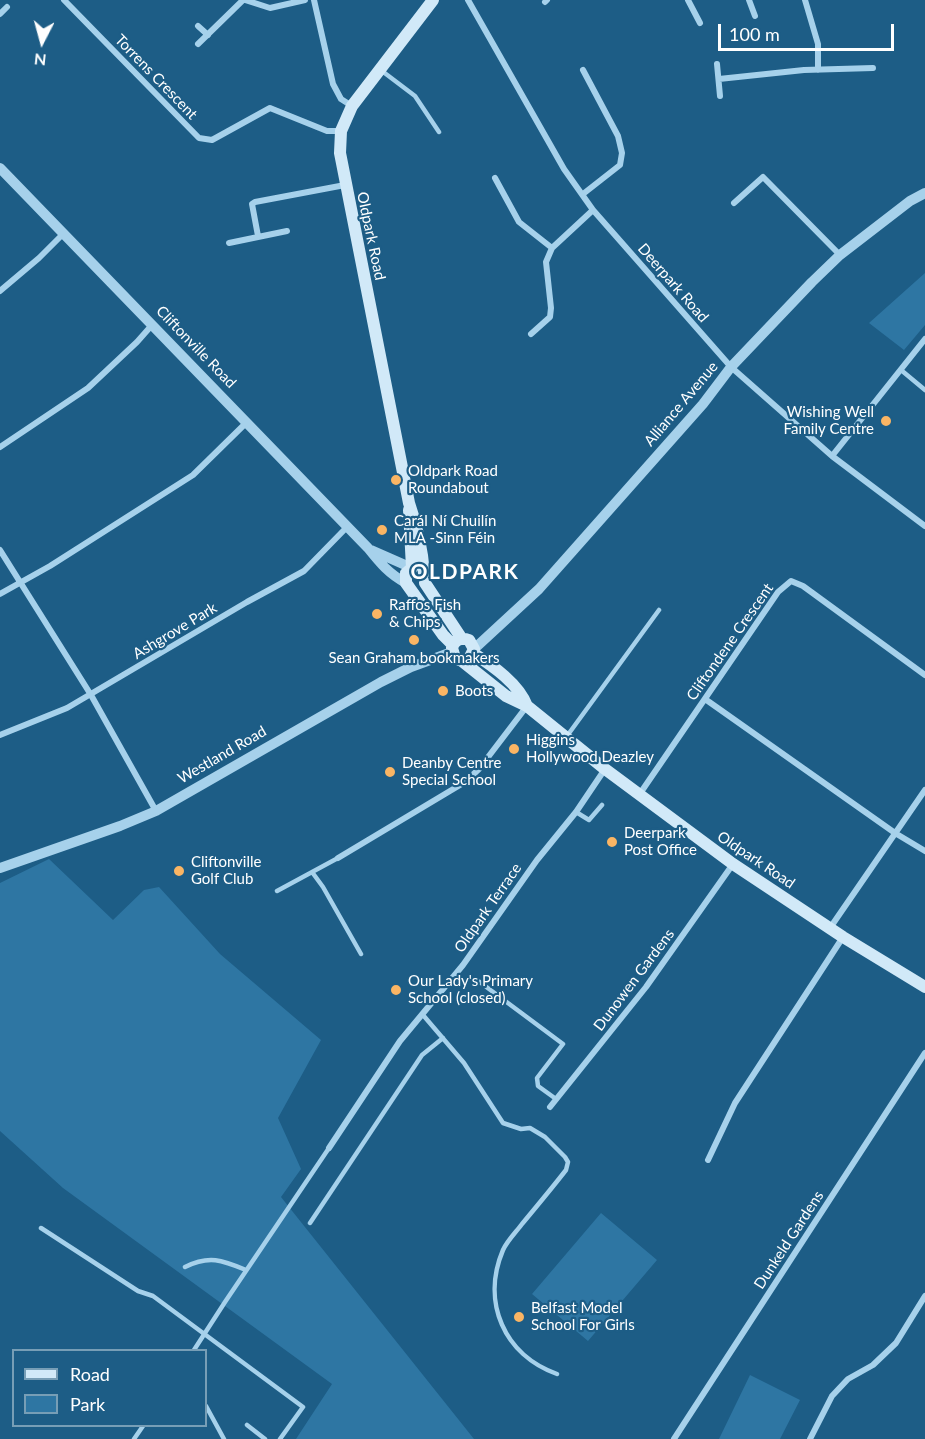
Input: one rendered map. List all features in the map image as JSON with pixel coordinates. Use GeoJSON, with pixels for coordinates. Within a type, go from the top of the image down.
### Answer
{"type":"FeatureCollection","features":[{"type":"Feature","properties":{"kind":"main road","name":"Oldpark Road"},"geometry":{"type":"LineString","coordinates":[[433,0],[352,106],[341,131],[340,153],[409,503],[416,523],[425,578],[455,645]]}},
{"type":"Feature","properties":{"kind":"main road","name":"Oldpark Road"},"geometry":{"type":"LineString","coordinates":[[409,503],[412,568]]}},
{"type":"Feature","properties":{"kind":"main road"},"geometry":{"type":"LineString","coordinates":[[412,568],[419,568],[425,578],[420,588],[408,585],[406,573],[412,568]]}},
{"type":"Feature","properties":{"kind":"main road","name":"Cliftonville Road"},"geometry":{"type":"LineString","coordinates":[[408,585],[443,635],[455,645]]}},
{"type":"Feature","properties":{"kind":"main road"},"geometry":{"type":"LineString","coordinates":[[474,651],[469,659],[462,661],[456,658],[455,645],[469,640],[474,651],[524,696],[527,706]]}},
{"type":"Feature","properties":{"kind":"main road","name":"Oldpark Road"},"geometry":{"type":"LineString","coordinates":[[462,661],[506,696],[527,706],[605,769],[733,864],[843,937],[925,987]]}},
{"type":"Feature","properties":{"kind":"street","name":"Torrens Crescent"},"geometry":{"type":"LineString","coordinates":[[64,0],[199,138],[212,140],[270,108],[327,130],[341,131]]}},
{"type":"Feature","properties":{"kind":"street"},"geometry":{"type":"LineString","coordinates":[[198,44],[244,0],[270,8],[305,0]]}},
{"type":"Feature","properties":{"kind":"street"},"geometry":{"type":"LineString","coordinates":[[314,0],[333,84],[341,99],[352,106]]}},
{"type":"Feature","properties":{"kind":"street","name":"Deerpark Road"},"geometry":{"type":"LineString","coordinates":[[468,0],[564,170],[593,210],[731,367],[832,456],[925,526]]}},
{"type":"Feature","properties":{"kind":"street"},"geometry":{"type":"LineString","coordinates":[[688,0],[700,23]]}},
{"type":"Feature","properties":{"kind":"street"},"geometry":{"type":"LineString","coordinates":[[749,0],[755,16]]}},
{"type":"Feature","properties":{"kind":"street"},"geometry":{"type":"LineString","coordinates":[[805,0],[818,44],[818,70]]}},
{"type":"Feature","properties":{"kind":"street"},"geometry":{"type":"LineString","coordinates":[[0,14],[7,7]]}},
{"type":"Feature","properties":{"kind":"street"},"geometry":{"type":"LineString","coordinates":[[198,26],[208,35]]}},
{"type":"Feature","properties":{"kind":"street"},"geometry":{"type":"LineString","coordinates":[[717,64],[720,96]]}},
{"type":"Feature","properties":{"kind":"street"},"geometry":{"type":"LineString","coordinates":[[719,79],[818,70],[873,68]]}},
{"type":"Feature","properties":{"kind":"street"},"geometry":{"type":"LineString","coordinates":[[583,70],[618,136],[622,153],[620,165],[583,194]]}},
{"type":"Feature","properties":{"kind":"street","name":"Cliftonville Road"},"geometry":{"type":"LineString","coordinates":[[0,168],[153,324],[393,576],[408,585]]}},
{"type":"Feature","properties":{"kind":"street"},"geometry":{"type":"LineString","coordinates":[[734,203],[763,177],[840,255]]}},
{"type":"Feature","properties":{"kind":"street"},"geometry":{"type":"LineString","coordinates":[[495,178],[519,222],[552,248]]}},
{"type":"Feature","properties":{"kind":"street"},"geometry":{"type":"LineString","coordinates":[[258,237],[252,204],[255,202],[345,184]]}},
{"type":"Feature","properties":{"kind":"street","name":"Alliance Avenue"},"geometry":{"type":"LineString","coordinates":[[474,651],[539,589],[703,404],[731,367],[812,282],[840,255],[910,201],[925,193]]}},
{"type":"Feature","properties":{"kind":"street"},"geometry":{"type":"LineString","coordinates":[[531,334],[550,317],[546,262],[552,248],[593,210]]}},
{"type":"Feature","properties":{"kind":"street"},"geometry":{"type":"LineString","coordinates":[[229,243],[286,231]]}},
{"type":"Feature","properties":{"kind":"street"},"geometry":{"type":"LineString","coordinates":[[0,291],[39,258],[64,232]]}},
{"type":"Feature","properties":{"kind":"street"},"geometry":{"type":"LineString","coordinates":[[0,447],[88,388],[153,324]]}},
{"type":"Feature","properties":{"kind":"street"},"geometry":{"type":"LineString","coordinates":[[832,456],[924,341]]}},
{"type":"Feature","properties":{"kind":"street"},"geometry":{"type":"LineString","coordinates":[[0,594],[20,584],[193,475],[247,422]]}},
{"type":"Feature","properties":{"kind":"street","name":"Ashgrove Park"},"geometry":{"type":"LineString","coordinates":[[0,735],[67,708],[304,571],[347,527]]}},
{"type":"Feature","properties":{"kind":"street","name":"Cliftonville Road"},"geometry":{"type":"LineString","coordinates":[[368,548],[412,568]]}},
{"type":"Feature","properties":{"kind":"street"},"geometry":{"type":"LineString","coordinates":[[0,550],[91,695],[156,811]]}},
{"type":"Feature","properties":{"kind":"street","name":"Cliftondene Crescent"},"geometry":{"type":"LineString","coordinates":[[639,795],[778,592],[791,581],[803,586],[925,675]]}},
{"type":"Feature","properties":{"kind":"street","name":"Westland Road"},"geometry":{"type":"LineString","coordinates":[[0,868],[156,811],[381,682],[455,645]]}},
{"type":"Feature","properties":{"kind":"street"},"geometry":{"type":"LineString","coordinates":[[705,699],[925,851]]}},
{"type":"Feature","properties":{"kind":"street"},"geometry":{"type":"LineString","coordinates":[[338,858],[465,782],[479,769],[527,706]]}},
{"type":"Feature","properties":{"kind":"street","name":"Oldpark Terrace"},"geometry":{"type":"LineString","coordinates":[[329,1148],[400,1041],[464,965],[537,860],[576,812],[605,769]]}},
{"type":"Feature","properties":{"kind":"street"},"geometry":{"type":"LineString","coordinates":[[830,928],[925,790]]}},
{"type":"Feature","properties":{"kind":"street","name":"Dunowen Gardens"},"geometry":{"type":"LineString","coordinates":[[550,1107],[646,987],[733,864]]}},
{"type":"Feature","properties":{"kind":"street"},"geometry":{"type":"LineString","coordinates":[[708,1160],[735,1102],[843,937]]}},
{"type":"Feature","properties":{"kind":"street","name":"Dunkeld Gardens"},"geometry":{"type":"LineString","coordinates":[[674,1439],[925,1053]]}},
{"type":"Feature","properties":{"kind":"street"},"geometry":{"type":"LineString","coordinates":[[810,1439],[832,1396],[849,1379],[873,1365],[896,1342],[925,1296]]}},
{"type":"Feature","properties":{"kind":"lane"},"geometry":{"type":"LineString","coordinates":[[3,0],[7,7]]}},
{"type":"Feature","properties":{"kind":"lane"},"geometry":{"type":"LineString","coordinates":[[380,69],[415,96],[439,132]]}},
{"type":"Feature","properties":{"kind":"lane"},"geometry":{"type":"LineString","coordinates":[[901,370],[925,390]]}},
{"type":"Feature","properties":{"kind":"lane"},"geometry":{"type":"LineString","coordinates":[[565,738],[659,610]]}},
{"type":"Feature","properties":{"kind":"lane"},"geometry":{"type":"LineString","coordinates":[[576,812],[589,820],[602,805]]}},
{"type":"Feature","properties":{"kind":"lane"},"geometry":{"type":"LineString","coordinates":[[277,891],[338,858]]}},
{"type":"Feature","properties":{"kind":"lane"},"geometry":{"type":"LineString","coordinates":[[312,872],[361,954]]}},
{"type":"Feature","properties":{"kind":"lane"},"geometry":{"type":"LineString","coordinates":[[477,980],[563,1044],[537,1078],[537,1086],[556,1099]]}},
{"type":"Feature","properties":{"kind":"lane"},"geometry":{"type":"LineString","coordinates":[[423,1015],[464,1063],[503,1123],[521,1129],[530,1128],[545,1137],[568,1162],[566,1170],[503,1248],[495,1274],[497,1312],[510,1342],[527,1358],[557,1374]]}},
{"type":"Feature","properties":{"kind":"lane"},"geometry":{"type":"LineString","coordinates":[[310,1223],[422,1055],[443,1038]]}},
{"type":"Feature","properties":{"kind":"lane"},"geometry":{"type":"LineString","coordinates":[[195,1349],[329,1148]]}},
{"type":"Feature","properties":{"kind":"lane"},"geometry":{"type":"LineString","coordinates":[[41,1228],[138,1291],[153,1296],[303,1407],[280,1439]]}},
{"type":"Feature","properties":{"kind":"lane"},"geometry":{"type":"LineString","coordinates":[[185,1267],[200,1259],[210,1259],[226,1262],[246,1270]]}},
{"type":"Feature","properties":{"kind":"lane"},"geometry":{"type":"LineString","coordinates":[[207,1408],[224,1439]]}},
{"type":"Feature","properties":{"kind":"lane"},"geometry":{"type":"LineString","coordinates":[[247,1425],[265,1439]]}},
{"type":"Feature","properties":{"kind":"green space"},"geometry":{"type":"Polygon","coordinates":[[[925,273],[925,325],[904,350],[869,323],[925,273]]]}},
{"type":"Feature","properties":{"kind":"green space","name":"Cliftonville Golf Club"},"geometry":{"type":"Polygon","coordinates":[[[49,859],[113,920],[144,890],[159,887],[220,954],[321,1040],[278,1118],[301,1169],[281,1197],[474,1439],[296,1439],[332,1384],[63,1188],[0,1131],[0,883],[49,859]]]}},
{"type":"Feature","properties":{"kind":"green space"},"geometry":{"type":"Polygon","coordinates":[[[601,1213],[657,1260],[588,1341],[532,1294],[601,1213]]]}},
{"type":"Feature","properties":{"kind":"green space"},"geometry":{"type":"Polygon","coordinates":[[[750,1375],[800,1400],[780,1439],[719,1439],[750,1375]]]}},
{"type":"Feature","properties":{"kind":"place","name":"Wishing Well Family Centre"},"geometry":{"type":"Point","coordinates":[886,421]}},
{"type":"Feature","properties":{"kind":"place","name":"Oldpark Road Roundabout"},"geometry":{"type":"Point","coordinates":[396,480]}},
{"type":"Feature","properties":{"kind":"place","name":"Carál Ní Chuilín MLA -Sinn Féin"},"geometry":{"type":"Point","coordinates":[382,530]}},
{"type":"Feature","properties":{"kind":"place","name":"Raffos Fish & Chips"},"geometry":{"type":"Point","coordinates":[377,614]}},
{"type":"Feature","properties":{"kind":"place","name":"Sean Graham bookmakers"},"geometry":{"type":"Point","coordinates":[414,640]}},
{"type":"Feature","properties":{"kind":"place","name":"Boots"},"geometry":{"type":"Point","coordinates":[443,691]}},
{"type":"Feature","properties":{"kind":"place","name":"Higgins Hollywood Deazley"},"geometry":{"type":"Point","coordinates":[514,749]}},
{"type":"Feature","properties":{"kind":"place","name":"Deanby Centre Special School"},"geometry":{"type":"Point","coordinates":[390,772]}},
{"type":"Feature","properties":{"kind":"place","name":"Deerpark Post Office"},"geometry":{"type":"Point","coordinates":[612,842]}},
{"type":"Feature","properties":{"kind":"place","name":"Cliftonville Golf Club"},"geometry":{"type":"Point","coordinates":[179,871]}},
{"type":"Feature","properties":{"kind":"place","name":"Our Lady's Primary School (closed)"},"geometry":{"type":"Point","coordinates":[396,990]}},
{"type":"Feature","properties":{"kind":"place","name":"Belfast Model School For Girls"},"geometry":{"type":"Point","coordinates":[519,1317]}},
{"type":"Feature","properties":{"kind":"district","name":"OLDPARK"},"geometry":{"type":"Point","coordinates":[465,572]}}]}
